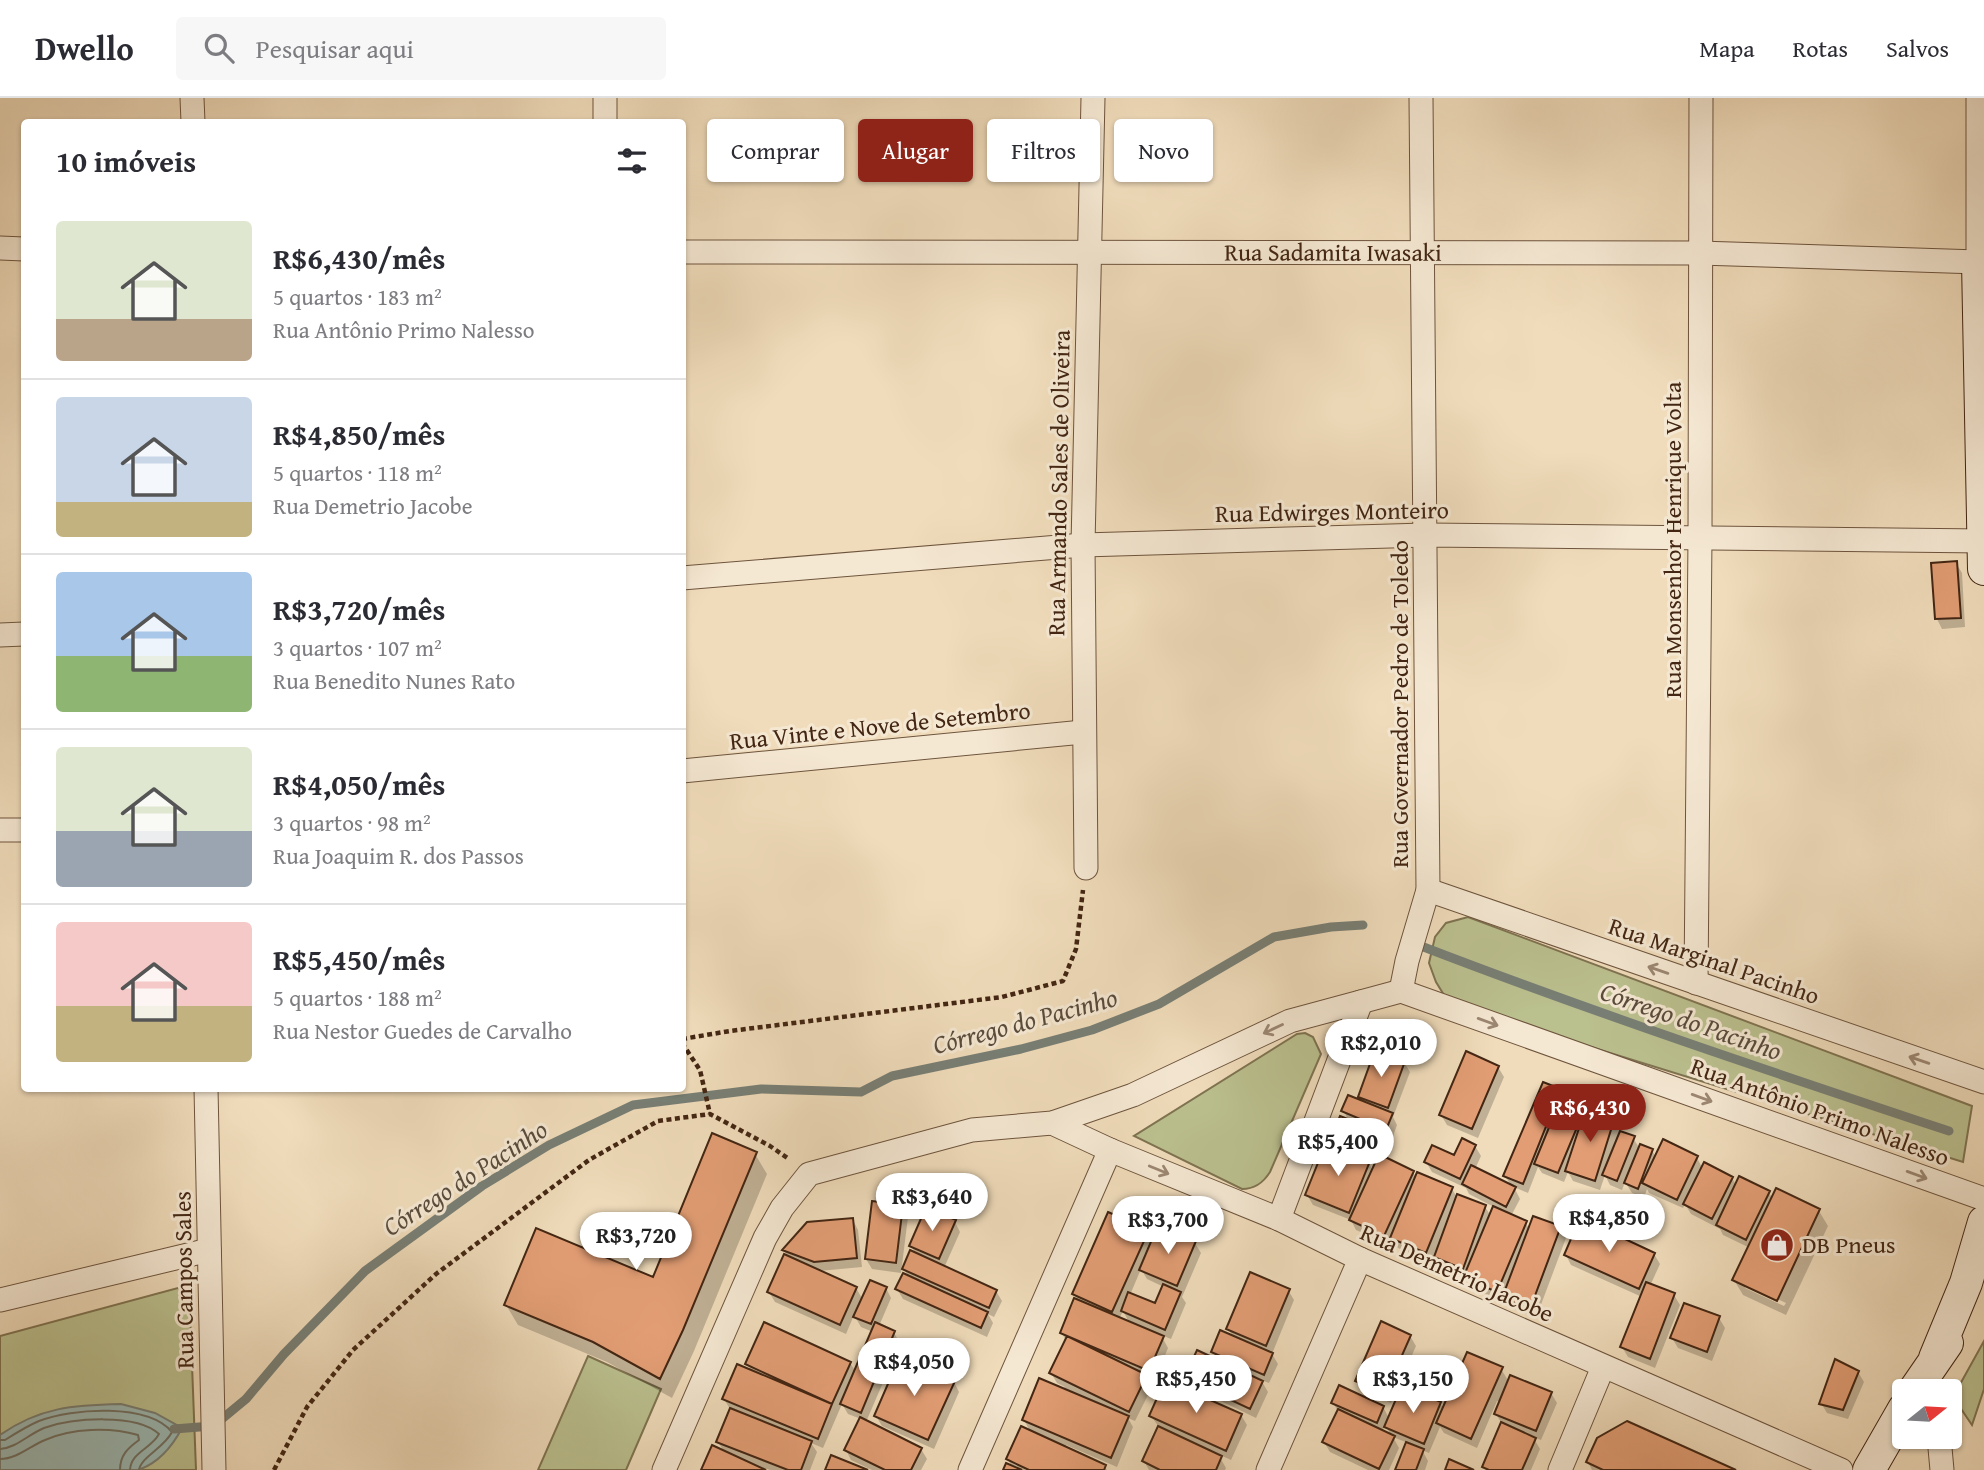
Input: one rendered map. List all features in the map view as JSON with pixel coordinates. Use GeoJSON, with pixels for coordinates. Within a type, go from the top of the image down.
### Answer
{"type":"FeatureCollection","features":[{"type":"Feature","properties":{"kind":"main road"},"geometry":{"type":"LineString","coordinates":[[1981,262],[1984,550]]}},
{"type":"Feature","properties":{"kind":"main road"},"geometry":{"type":"LineString","coordinates":[[1923,1379],[1935,1358],[1966,1283],[1984,1222]]}},
{"type":"Feature","properties":{"kind":"main road"},"geometry":{"type":"LineString","coordinates":[[1935,1358],[1984,1298]]}},
{"type":"Feature","properties":{"kind":"main road"},"geometry":{"type":"LineString","coordinates":[[1869,1470],[1892,1431]]}},
{"type":"Feature","properties":{"kind":"street"},"geometry":{"type":"LineString","coordinates":[[192,98],[193,119]]}},
{"type":"Feature","properties":{"kind":"street"},"geometry":{"type":"LineString","coordinates":[[605,98],[605,119]]}},
{"type":"Feature","properties":{"kind":"street","name":"Rua Armando Sales de Oliveira"},"geometry":{"type":"LineString","coordinates":[[1086,868],[1083,545],[1093,98]]}},
{"type":"Feature","properties":{"kind":"street","name":"Rua Governador Pedro de Toledo"},"geometry":{"type":"LineString","coordinates":[[1401,991],[1428,890],[1421,98]]}},
{"type":"Feature","properties":{"kind":"street","name":"Rua Monsenhor Henrique Volta"},"geometry":{"type":"LineString","coordinates":[[1696,983],[1701,98]]}},
{"type":"Feature","properties":{"kind":"street"},"geometry":{"type":"LineString","coordinates":[[1978,98],[1981,262]]}},
{"type":"Feature","properties":{"kind":"street"},"geometry":{"type":"LineString","coordinates":[[0,248],[21,248]]}},
{"type":"Feature","properties":{"kind":"street","name":"Rua Sadamita Iwasaki"},"geometry":{"type":"LineString","coordinates":[[686,252],[1699,253],[1981,262]]}},
{"type":"Feature","properties":{"kind":"street","name":"Rua Edwirges Monteiro"},"geometry":{"type":"LineString","coordinates":[[686,578],[1083,545],[1425,535],[1700,537],[1984,550]]}},
{"type":"Feature","properties":{"kind":"street"},"geometry":{"type":"LineString","coordinates":[[0,635],[21,634]]}},
{"type":"Feature","properties":{"kind":"street","name":"Rua Vinte e Nove de Setembro"},"geometry":{"type":"LineString","coordinates":[[686,771],[1083,732]]}},
{"type":"Feature","properties":{"kind":"street"},"geometry":{"type":"LineString","coordinates":[[0,830],[21,830]]}},
{"type":"Feature","properties":{"kind":"street","name":"Rua Marginal Pacinho"},"geometry":{"type":"LineString","coordinates":[[1428,890],[1984,1082]]}},
{"type":"Feature","properties":{"kind":"street"},"geometry":{"type":"LineString","coordinates":[[664,1470],[765,1238],[782,1208],[809,1174],[972,1130],[1052,1123],[1133,1096],[1290,1021],[1401,991]]}},
{"type":"Feature","properties":{"kind":"street","name":"Rua Antônio Primo Nalesso"},"geometry":{"type":"LineString","coordinates":[[1401,991],[1984,1199]]}},
{"type":"Feature","properties":{"kind":"street"},"geometry":{"type":"LineString","coordinates":[[1279,1219],[1361,1002]]}},
{"type":"Feature","properties":{"kind":"street","name":"Rua Campos Sales"},"geometry":{"type":"LineString","coordinates":[[206,1092],[214,1470]]}},
{"type":"Feature","properties":{"kind":"street","name":"Rua Demetrio Jacobe"},"geometry":{"type":"LineString","coordinates":[[1052,1123],[1110,1150],[1279,1219],[1360,1259],[1841,1470]]}},
{"type":"Feature","properties":{"kind":"street"},"geometry":{"type":"LineString","coordinates":[[970,1470],[1110,1150]]}},
{"type":"Feature","properties":{"kind":"street"},"geometry":{"type":"LineString","coordinates":[[0,1300],[209,1250]]}},
{"type":"Feature","properties":{"kind":"street"},"geometry":{"type":"LineString","coordinates":[[1268,1470],[1360,1259]]}},
{"type":"Feature","properties":{"kind":"street"},"geometry":{"type":"LineString","coordinates":[[1560,1470],[1603,1367]]}},
{"type":"Feature","properties":{"kind":"street"},"geometry":{"type":"LineString","coordinates":[[1940,1449],[1941,1470]]}},
{"type":"Feature","properties":{"kind":"path"},"geometry":{"type":"LineString","coordinates":[[686,1040],[730,1031],[1002,997],[1063,981],[1076,949],[1086,868]]}},
{"type":"Feature","properties":{"kind":"path"},"geometry":{"type":"LineString","coordinates":[[686,1047],[700,1070],[710,1114]]}},
{"type":"Feature","properties":{"kind":"path"},"geometry":{"type":"LineString","coordinates":[[274,1470],[307,1407],[353,1350],[436,1274],[589,1160],[658,1121],[710,1114],[770,1146],[809,1174]]}},
{"type":"Feature","properties":{"kind":"green space"},"geometry":{"type":"Polygon","coordinates":[[[1468,917],[1972,1106],[1963,1162],[1471,1010],[1444,995],[1429,963],[1435,937],[1446,923],[1468,917]]]}},
{"type":"Feature","properties":{"kind":"green space"},"geometry":{"type":"Polygon","coordinates":[[[1305,1033],[1313,1037],[1321,1054],[1270,1172],[1258,1185],[1242,1189],[1134,1136],[1297,1034],[1305,1033]]]}},
{"type":"Feature","properties":{"kind":"green space"},"geometry":{"type":"Polygon","coordinates":[[[189,1285],[196,1470],[0,1470],[0,1336],[189,1285]]]}},
{"type":"Feature","properties":{"kind":"green space"},"geometry":{"type":"Polygon","coordinates":[[[1984,1341],[1984,1389],[1972,1425],[1962,1410],[1962,1381],[1984,1341]]]}},
{"type":"Feature","properties":{"kind":"green space"},"geometry":{"type":"Polygon","coordinates":[[[588,1356],[661,1389],[626,1470],[538,1470],[588,1356]]]}},
{"type":"Feature","properties":{"kind":"water"},"geometry":{"type":"Polygon","coordinates":[[[121,1404],[155,1413],[182,1428],[164,1454],[146,1467],[138,1470],[0,1470],[0,1435],[29,1418],[58,1409],[121,1404]]]}},
{"type":"Feature","properties":{"kind":"building"},"geometry":{"type":"Polygon","coordinates":[[[1957,561],[1961,618],[1935,619],[1931,563],[1957,561]]]}},
{"type":"Feature","properties":{"kind":"building"},"geometry":{"type":"Polygon","coordinates":[[[1375,1050],[1405,1061],[1388,1108],[1358,1097],[1375,1050]]]}},
{"type":"Feature","properties":{"kind":"building"},"geometry":{"type":"Polygon","coordinates":[[[1466,1051],[1499,1066],[1472,1129],[1439,1115],[1466,1051]]]}},
{"type":"Feature","properties":{"kind":"building"},"geometry":{"type":"Polygon","coordinates":[[[1543,1082],[1561,1089],[1523,1184],[1503,1176],[1543,1082]]]}},
{"type":"Feature","properties":{"kind":"building"},"geometry":{"type":"Polygon","coordinates":[[[1348,1095],[1393,1113],[1386,1130],[1341,1111],[1348,1095]]]}},
{"type":"Feature","properties":{"kind":"building"},"geometry":{"type":"Polygon","coordinates":[[[1559,1103],[1583,1113],[1558,1173],[1534,1164],[1559,1103]]]}},
{"type":"Feature","properties":{"kind":"building"},"geometry":{"type":"Polygon","coordinates":[[[1586,1107],[1615,1117],[1595,1181],[1565,1171],[1586,1107]]]}},
{"type":"Feature","properties":{"kind":"building"},"geometry":{"type":"Polygon","coordinates":[[[1340,1116],[1376,1130],[1368,1152],[1331,1138],[1340,1116]]]}},
{"type":"Feature","properties":{"kind":"building"},"geometry":{"type":"Polygon","coordinates":[[[1620,1131],[1635,1136],[1617,1181],[1602,1175],[1620,1131]]]}},
{"type":"Feature","properties":{"kind":"building"},"geometry":{"type":"Polygon","coordinates":[[[712,1133],[757,1152],[660,1379],[593,1342],[504,1305],[536,1228],[653,1277],[712,1133]]]}},
{"type":"Feature","properties":{"kind":"building"},"geometry":{"type":"Polygon","coordinates":[[[1462,1138],[1476,1145],[1460,1179],[1424,1162],[1432,1145],[1454,1155],[1462,1138]]]}},
{"type":"Feature","properties":{"kind":"building"},"geometry":{"type":"Polygon","coordinates":[[[1663,1139],[1698,1156],[1677,1200],[1642,1183],[1663,1139]]]}},
{"type":"Feature","properties":{"kind":"building"},"geometry":{"type":"Polygon","coordinates":[[[1326,1143],[1370,1161],[1349,1213],[1305,1195],[1326,1143]]]}},
{"type":"Feature","properties":{"kind":"building"},"geometry":{"type":"Polygon","coordinates":[[[1640,1144],[1653,1149],[1638,1189],[1624,1183],[1640,1144]]]}},
{"type":"Feature","properties":{"kind":"building"},"geometry":{"type":"Polygon","coordinates":[[[1379,1154],[1414,1171],[1384,1236],[1349,1220],[1379,1154]]]}},
{"type":"Feature","properties":{"kind":"building"},"geometry":{"type":"Polygon","coordinates":[[[1704,1162],[1733,1177],[1712,1219],[1683,1204],[1704,1162]]]}},
{"type":"Feature","properties":{"kind":"building"},"geometry":{"type":"Polygon","coordinates":[[[1471,1165],[1516,1187],[1506,1207],[1462,1184],[1471,1165]]]}},
{"type":"Feature","properties":{"kind":"building"},"geometry":{"type":"Polygon","coordinates":[[[1417,1172],[1453,1187],[1426,1253],[1390,1238],[1417,1172]]]}},
{"type":"Feature","properties":{"kind":"building"},"geometry":{"type":"Polygon","coordinates":[[[1739,1176],[1770,1191],[1746,1240],[1716,1225],[1739,1176]]]}},
{"type":"Feature","properties":{"kind":"building","name":"DB Pneus"},"geometry":{"type":"Polygon","coordinates":[[[1776,1188],[1820,1209],[1777,1301],[1732,1280],[1776,1188]]]}},
{"type":"Feature","properties":{"kind":"building"},"geometry":{"type":"Polygon","coordinates":[[[1457,1194],[1486,1205],[1463,1269],[1434,1257],[1457,1194]]]}},
{"type":"Feature","properties":{"kind":"building"},"geometry":{"type":"Polygon","coordinates":[[[872,1201],[903,1205],[896,1263],[865,1259],[872,1201]]]}},
{"type":"Feature","properties":{"kind":"building"},"geometry":{"type":"Polygon","coordinates":[[[1493,1206],[1527,1221],[1497,1292],[1463,1278],[1493,1206]]]}},
{"type":"Feature","properties":{"kind":"building"},"geometry":{"type":"Polygon","coordinates":[[[926,1207],[956,1220],[939,1259],[909,1246],[926,1207]]]}},
{"type":"Feature","properties":{"kind":"building"},"geometry":{"type":"Polygon","coordinates":[[[1108,1212],[1149,1230],[1112,1312],[1072,1294],[1108,1212]]]}},
{"type":"Feature","properties":{"kind":"building"},"geometry":{"type":"Polygon","coordinates":[[[1533,1216],[1561,1226],[1530,1309],[1502,1298],[1533,1216]]]}},
{"type":"Feature","properties":{"kind":"building"},"geometry":{"type":"Polygon","coordinates":[[[853,1218],[857,1258],[814,1262],[782,1250],[807,1222],[853,1218]]]}},
{"type":"Feature","properties":{"kind":"building"},"geometry":{"type":"Polygon","coordinates":[[[1580,1218],[1655,1253],[1639,1289],[1564,1255],[1580,1218]]]}},
{"type":"Feature","properties":{"kind":"building"},"geometry":{"type":"Polygon","coordinates":[[[1158,1225],[1196,1241],[1177,1286],[1139,1270],[1158,1225]]]}},
{"type":"Feature","properties":{"kind":"building"},"geometry":{"type":"Polygon","coordinates":[[[910,1250],[997,1290],[989,1308],[902,1269],[910,1250]]]}},
{"type":"Feature","properties":{"kind":"building"},"geometry":{"type":"Polygon","coordinates":[[[784,1254],[857,1287],[840,1325],[767,1292],[784,1254]]]}},
{"type":"Feature","properties":{"kind":"building"},"geometry":{"type":"Polygon","coordinates":[[[1250,1272],[1290,1289],[1266,1346],[1226,1329],[1250,1272]]]}},
{"type":"Feature","properties":{"kind":"building"},"geometry":{"type":"Polygon","coordinates":[[[903,1273],[988,1312],[981,1328],[895,1289],[903,1273]]]}},
{"type":"Feature","properties":{"kind":"building"},"geometry":{"type":"Polygon","coordinates":[[[870,1280],[887,1287],[871,1324],[853,1317],[870,1280]]]}},
{"type":"Feature","properties":{"kind":"building"},"geometry":{"type":"Polygon","coordinates":[[[1646,1282],[1675,1293],[1650,1359],[1620,1347],[1646,1282]]]}},
{"type":"Feature","properties":{"kind":"building"},"geometry":{"type":"Polygon","coordinates":[[[1163,1284],[1181,1292],[1165,1330],[1121,1311],[1128,1292],[1155,1303],[1163,1284]]]}},
{"type":"Feature","properties":{"kind":"building"},"geometry":{"type":"Polygon","coordinates":[[[1074,1298],[1164,1336],[1149,1371],[1060,1333],[1074,1298]]]}},
{"type":"Feature","properties":{"kind":"building"},"geometry":{"type":"Polygon","coordinates":[[[1684,1303],[1720,1316],[1707,1352],[1670,1338],[1684,1303]]]}},
{"type":"Feature","properties":{"kind":"building"},"geometry":{"type":"Polygon","coordinates":[[[1381,1321],[1411,1335],[1385,1394],[1355,1381],[1381,1321]]]}},
{"type":"Feature","properties":{"kind":"building"},"geometry":{"type":"Polygon","coordinates":[[[764,1322],[851,1362],[832,1404],[745,1364],[764,1322]]]}},
{"type":"Feature","properties":{"kind":"building"},"geometry":{"type":"Polygon","coordinates":[[[875,1322],[895,1331],[861,1413],[840,1404],[875,1322]]]}},
{"type":"Feature","properties":{"kind":"building"},"geometry":{"type":"Polygon","coordinates":[[[1220,1330],[1273,1353],[1264,1375],[1211,1352],[1220,1330]]]}},
{"type":"Feature","properties":{"kind":"building"},"geometry":{"type":"Polygon","coordinates":[[[1067,1336],[1147,1375],[1129,1412],[1049,1373],[1067,1336]]]}},
{"type":"Feature","properties":{"kind":"building"},"geometry":{"type":"Polygon","coordinates":[[[1197,1350],[1263,1381],[1250,1409],[1184,1378],[1197,1350]]]}},
{"type":"Feature","properties":{"kind":"building"},"geometry":{"type":"Polygon","coordinates":[[[1467,1352],[1503,1367],[1471,1439],[1436,1423],[1467,1352]]]}},
{"type":"Feature","properties":{"kind":"building"},"geometry":{"type":"Polygon","coordinates":[[[900,1356],[955,1381],[928,1440],[874,1416],[900,1356]]]}},
{"type":"Feature","properties":{"kind":"building"},"geometry":{"type":"Polygon","coordinates":[[[1835,1359],[1859,1371],[1843,1410],[1819,1404],[1835,1359]]]}},
{"type":"Feature","properties":{"kind":"building"},"geometry":{"type":"Polygon","coordinates":[[[737,1364],[832,1404],[818,1439],[722,1399],[737,1364]]]}},
{"type":"Feature","properties":{"kind":"building"},"geometry":{"type":"Polygon","coordinates":[[[1510,1375],[1552,1392],[1536,1431],[1494,1414],[1510,1375]]]}},
{"type":"Feature","properties":{"kind":"building"},"geometry":{"type":"Polygon","coordinates":[[[1039,1378],[1129,1416],[1111,1458],[1022,1420],[1039,1378]]]}},
{"type":"Feature","properties":{"kind":"building"},"geometry":{"type":"Polygon","coordinates":[[[1165,1380],[1242,1414],[1226,1451],[1149,1416],[1165,1380]]]}},
{"type":"Feature","properties":{"kind":"building"},"geometry":{"type":"Polygon","coordinates":[[[1339,1385],[1384,1406],[1377,1423],[1331,1403],[1339,1385]]]}},
{"type":"Feature","properties":{"kind":"building"},"geometry":{"type":"Polygon","coordinates":[[[1402,1385],[1441,1402],[1424,1444],[1384,1427],[1402,1385]]]}},
{"type":"Feature","properties":{"kind":"building"},"geometry":{"type":"Polygon","coordinates":[[[730,1408],[812,1441],[801,1470],[788,1470],[716,1442],[730,1408]]]}},
{"type":"Feature","properties":{"kind":"building"},"geometry":{"type":"Polygon","coordinates":[[[1338,1409],[1395,1436],[1379,1469],[1322,1442],[1338,1409]]]}},
{"type":"Feature","properties":{"kind":"building"},"geometry":{"type":"Polygon","coordinates":[[[860,1417],[922,1448],[911,1470],[885,1470],[844,1450],[860,1417]]]}},
{"type":"Feature","properties":{"kind":"building"},"geometry":{"type":"Polygon","coordinates":[[[1627,1421],[1736,1470],[1603,1470],[1586,1462],[1597,1438],[1627,1421]]]}},
{"type":"Feature","properties":{"kind":"building"},"geometry":{"type":"Polygon","coordinates":[[[1501,1422],[1536,1438],[1522,1470],[1489,1470],[1482,1467],[1501,1422]]]}},
{"type":"Feature","properties":{"kind":"building"},"geometry":{"type":"Polygon","coordinates":[[[1021,1426],[1106,1465],[1104,1470],[1029,1470],[1006,1459],[1021,1426]]]}},
{"type":"Feature","properties":{"kind":"building"},"geometry":{"type":"Polygon","coordinates":[[[1158,1426],[1222,1456],[1216,1470],[1160,1470],[1142,1461],[1158,1426]]]}},
{"type":"Feature","properties":{"kind":"building"},"geometry":{"type":"Polygon","coordinates":[[[1406,1442],[1424,1449],[1416,1470],[1395,1470],[1406,1442]]]}},
{"type":"Feature","properties":{"kind":"building"},"geometry":{"type":"Polygon","coordinates":[[[712,1445],[766,1470],[701,1470],[712,1445]]]}},
{"type":"Feature","properties":{"kind":"building"},"geometry":{"type":"Polygon","coordinates":[[[831,1455],[868,1470],[825,1470],[831,1455]]]}},
{"type":"Feature","properties":{"kind":"building"},"geometry":{"type":"Polygon","coordinates":[[[1449,1459],[1474,1470],[1445,1470],[1449,1459]]]}},
{"type":"Feature","properties":{"kind":"building"},"geometry":{"type":"Polygon","coordinates":[[[1006,1463],[1022,1470],[1003,1470],[1006,1463]]]}},
{"type":"Feature","properties":{"kind":"waterway","name":"Córrego do Pacinho"},"geometry":{"type":"LineString","coordinates":[[174,1429],[212,1426],[223,1418],[246,1399],[284,1354],[365,1271],[482,1186],[549,1145],[633,1105],[761,1089],[861,1092],[892,1076],[1021,1049],[1092,1030],[1159,1004],[1274,937],[1331,927],[1363,925]]}},
{"type":"Feature","properties":{"kind":"waterway","name":"Córrego do Pacinho"},"geometry":{"type":"LineString","coordinates":[[1421,946],[1618,1018],[1949,1131]]}},
{"type":"Feature","properties":{"kind":"place","name":"DB Pneus"},"geometry":{"type":"Point","coordinates":[1777,1245]}}]}
